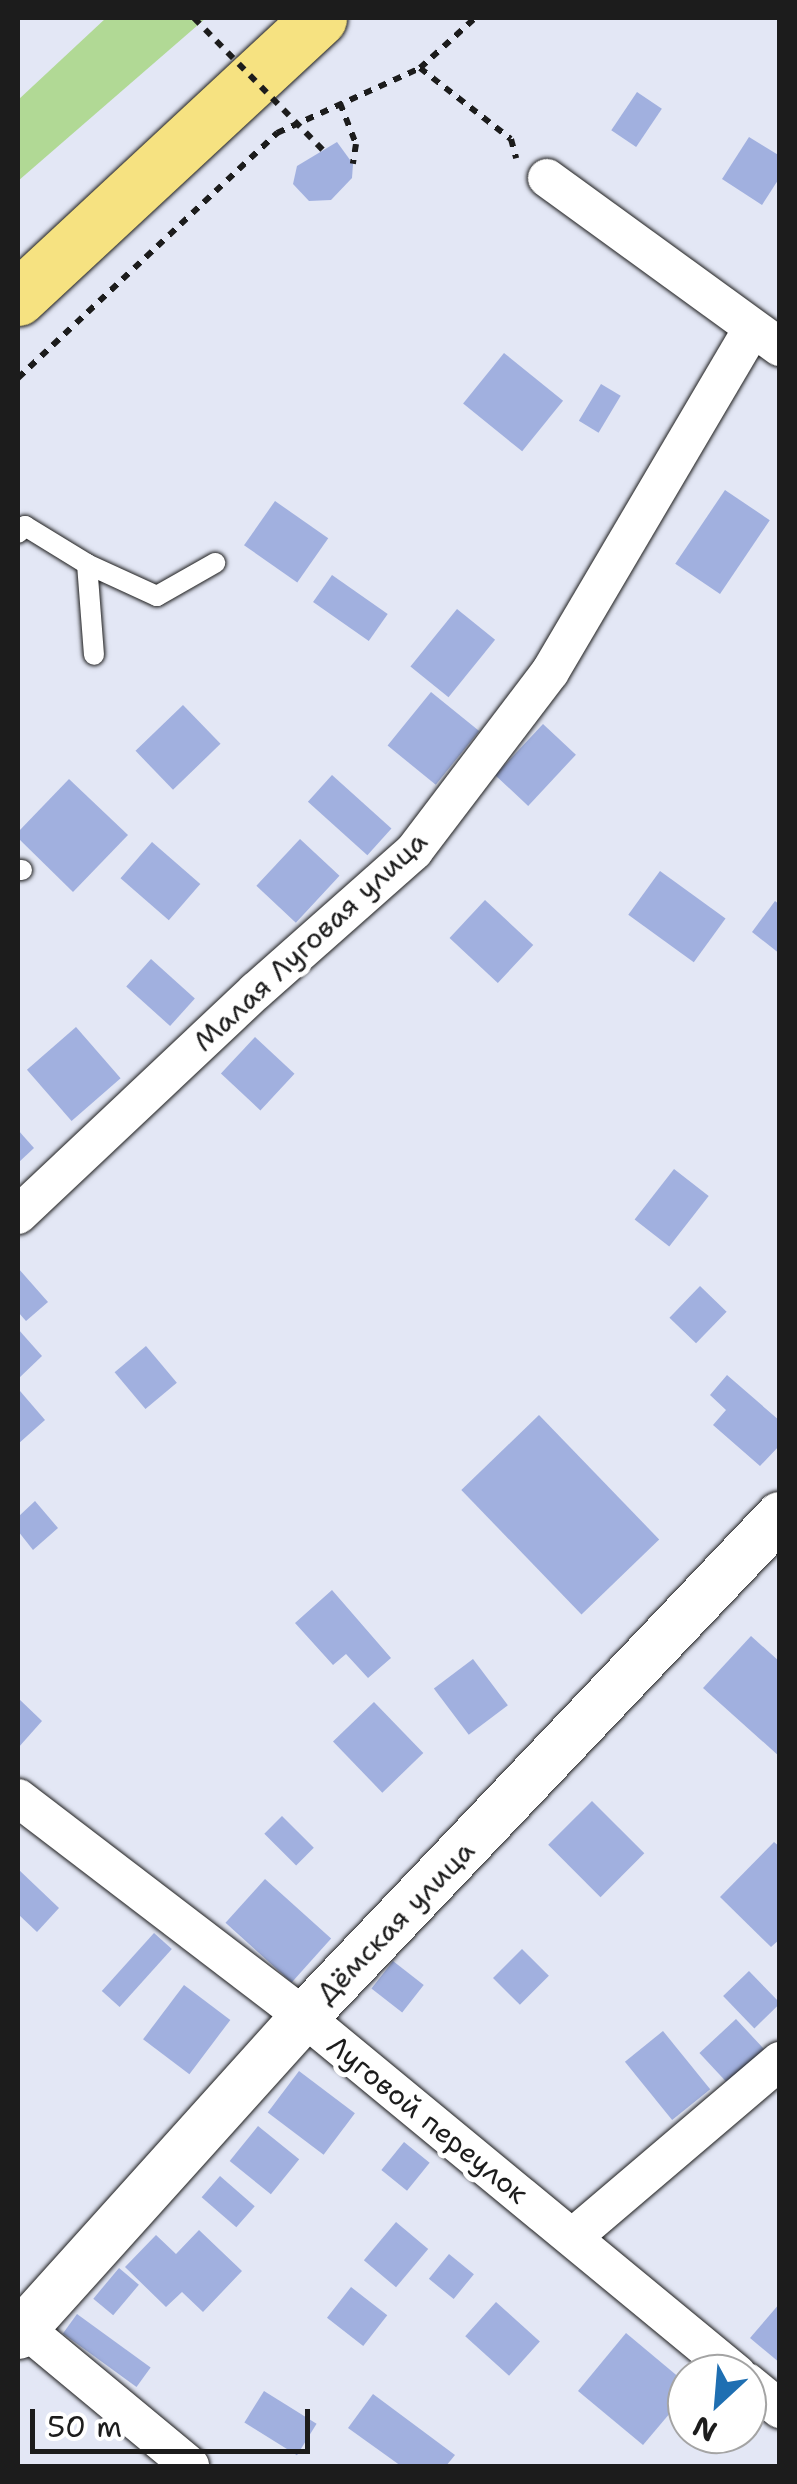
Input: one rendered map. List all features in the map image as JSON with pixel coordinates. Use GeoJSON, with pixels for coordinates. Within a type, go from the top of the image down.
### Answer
{"type":"FeatureCollection","features":[{"type":"Feature","properties":{"kind":"main road"},"geometry":{"type":"LineString","coordinates":[[18,298],[319,18]]}},
{"type":"Feature","properties":{"kind":"street"},"geometry":{"type":"LineString","coordinates":[[548,178],[766,338]]}},
{"type":"Feature","properties":{"kind":"street","name":"Малая Луговая улица"},"geometry":{"type":"LineString","coordinates":[[18,1215],[256,991],[414,851],[550,672],[766,338]]}},
{"type":"Feature","properties":{"kind":"street","name":"Дёмская улица"},"geometry":{"type":"LineString","coordinates":[[21,2332],[304,2017],[772,1539]]}},
{"type":"Feature","properties":{"kind":"street","name":"Луговой переулок"},"geometry":{"type":"LineString","coordinates":[[18,1798],[304,2017],[714,2354]]}},
{"type":"Feature","properties":{"kind":"street"},"geometry":{"type":"LineString","coordinates":[[573,2238],[780,2061]]}},
{"type":"Feature","properties":{"kind":"street"},"geometry":{"type":"LineString","coordinates":[[21,2332],[190,2466]]}},
{"type":"Feature","properties":{"kind":"lane"},"geometry":{"type":"LineString","coordinates":[[18,532],[24,526],[87,564],[157,596],[216,563]]}},
{"type":"Feature","properties":{"kind":"lane"},"geometry":{"type":"LineString","coordinates":[[87,564],[94,655]]}},
{"type":"Feature","properties":{"kind":"path"},"geometry":{"type":"LineString","coordinates":[[194,18],[323,150]]}},
{"type":"Feature","properties":{"kind":"path"},"geometry":{"type":"LineString","coordinates":[[18,378],[277,133],[420,68],[475,18]]}},
{"type":"Feature","properties":{"kind":"path"},"geometry":{"type":"LineString","coordinates":[[420,68],[510,140]]}},
{"type":"Feature","properties":{"kind":"path"},"geometry":{"type":"LineString","coordinates":[[340,104],[356,144],[354,164]]}},
{"type":"Feature","properties":{"kind":"green space"},"geometry":{"type":"Polygon","coordinates":[[[106,18],[206,18],[18,181],[18,100],[106,18]]]}},
{"type":"Feature","properties":{"kind":"building"},"geometry":{"type":"Polygon","coordinates":[[[637,92],[662,109],[636,147],[611,130],[637,92]]]}},
{"type":"Feature","properties":{"kind":"building"},"geometry":{"type":"Polygon","coordinates":[[[749,137],[780,156],[780,177],[762,205],[722,179],[749,137]]]}},
{"type":"Feature","properties":{"kind":"building"},"geometry":{"type":"Polygon","coordinates":[[[337,142],[353,164],[352,178],[331,200],[309,201],[293,184],[297,166],[337,142]]]}},
{"type":"Feature","properties":{"kind":"building"},"geometry":{"type":"Polygon","coordinates":[[[504,353],[563,401],[522,451],[463,404],[504,353]]]}},
{"type":"Feature","properties":{"kind":"building"},"geometry":{"type":"Polygon","coordinates":[[[601,384],[621,396],[599,433],[579,421],[601,384]]]}},
{"type":"Feature","properties":{"kind":"building"},"geometry":{"type":"Polygon","coordinates":[[[725,490],[770,520],[720,594],[675,564],[725,490]]]}},
{"type":"Feature","properties":{"kind":"building"},"geometry":{"type":"Polygon","coordinates":[[[275,501],[328,538],[297,583],[244,545],[275,501]]]}},
{"type":"Feature","properties":{"kind":"building"},"geometry":{"type":"Polygon","coordinates":[[[332,575],[388,614],[369,641],[313,602],[332,575]]]}},
{"type":"Feature","properties":{"kind":"building"},"geometry":{"type":"Polygon","coordinates":[[[457,609],[495,640],[449,697],[410,667],[457,609]]]}},
{"type":"Feature","properties":{"kind":"building"},"geometry":{"type":"Polygon","coordinates":[[[431,692],[479,731],[436,785],[388,746],[431,692]]]}},
{"type":"Feature","properties":{"kind":"building"},"geometry":{"type":"Polygon","coordinates":[[[183,705],[221,744],[173,790],[136,751],[183,705]]]}},
{"type":"Feature","properties":{"kind":"building"},"geometry":{"type":"Polygon","coordinates":[[[543,724],[576,755],[528,806],[495,775],[543,724]]]}},
{"type":"Feature","properties":{"kind":"building"},"geometry":{"type":"Polygon","coordinates":[[[332,775],[391,829],[367,855],[308,802],[332,775]]]}},
{"type":"Feature","properties":{"kind":"building"},"geometry":{"type":"Polygon","coordinates":[[[69,779],[128,835],[73,892],[18,838],[18,832],[69,779]]]}},
{"type":"Feature","properties":{"kind":"building"},"geometry":{"type":"Polygon","coordinates":[[[300,839],[339,876],[296,923],[256,886],[300,839]]]}},
{"type":"Feature","properties":{"kind":"building"},"geometry":{"type":"Polygon","coordinates":[[[152,842],[200,884],[169,920],[121,878],[152,842]]]}},
{"type":"Feature","properties":{"kind":"building"},"geometry":{"type":"Polygon","coordinates":[[[660,871],[726,919],[694,962],[628,915],[660,871]]]}},
{"type":"Feature","properties":{"kind":"building"},"geometry":{"type":"Polygon","coordinates":[[[485,900],[533,945],[498,983],[450,938],[485,900]]]}},
{"type":"Feature","properties":{"kind":"building"},"geometry":{"type":"Polygon","coordinates":[[[775,901],[780,905],[780,954],[752,932],[775,901]]]}},
{"type":"Feature","properties":{"kind":"building"},"geometry":{"type":"Polygon","coordinates":[[[151,959],[195,998],[170,1026],[126,986],[151,959]]]}},
{"type":"Feature","properties":{"kind":"building"},"geometry":{"type":"Polygon","coordinates":[[[76,1027],[121,1078],[72,1121],[27,1070],[76,1027]]]}},
{"type":"Feature","properties":{"kind":"building"},"geometry":{"type":"Polygon","coordinates":[[[255,1037],[294,1074],[260,1110],[221,1074],[255,1037]]]}},
{"type":"Feature","properties":{"kind":"building"},"geometry":{"type":"Polygon","coordinates":[[[18,1130],[34,1148],[18,1163],[18,1130]]]}},
{"type":"Feature","properties":{"kind":"building"},"geometry":{"type":"Polygon","coordinates":[[[674,1169],[709,1196],[669,1247],[635,1219],[674,1169]]]}},
{"type":"Feature","properties":{"kind":"building"},"geometry":{"type":"Polygon","coordinates":[[[18,1268],[48,1302],[26,1321],[18,1312],[18,1268]]]}},
{"type":"Feature","properties":{"kind":"building"},"geometry":{"type":"Polygon","coordinates":[[[700,1286],[727,1312],[696,1343],[669,1318],[700,1286]]]}},
{"type":"Feature","properties":{"kind":"building"},"geometry":{"type":"Polygon","coordinates":[[[18,1329],[42,1356],[18,1379],[18,1329]]]}},
{"type":"Feature","properties":{"kind":"building"},"geometry":{"type":"Polygon","coordinates":[[[146,1346],[177,1383],[145,1409],[115,1372],[146,1346]]]}},
{"type":"Feature","properties":{"kind":"building"},"geometry":{"type":"Polygon","coordinates":[[[727,1375],[780,1421],[780,1445],[760,1466],[713,1425],[726,1410],[710,1395],[727,1375]]]}},
{"type":"Feature","properties":{"kind":"building"},"geometry":{"type":"Polygon","coordinates":[[[18,1393],[45,1420],[18,1444],[18,1393]]]}},
{"type":"Feature","properties":{"kind":"building"},"geometry":{"type":"Polygon","coordinates":[[[539,1415],[659,1539],[581,1614],[461,1490],[539,1415]]]}},
{"type":"Feature","properties":{"kind":"building"},"geometry":{"type":"Polygon","coordinates":[[[35,1501],[58,1528],[33,1550],[18,1531],[18,1517],[35,1501]]]}},
{"type":"Feature","properties":{"kind":"building"},"geometry":{"type":"Polygon","coordinates":[[[332,1590],[391,1658],[368,1678],[346,1654],[333,1665],[295,1623],[332,1590]]]}},
{"type":"Feature","properties":{"kind":"building"},"geometry":{"type":"Polygon","coordinates":[[[751,1636],[780,1662],[780,1757],[703,1688],[751,1636]]]}},
{"type":"Feature","properties":{"kind":"building"},"geometry":{"type":"Polygon","coordinates":[[[473,1659],[508,1705],[469,1735],[434,1688],[473,1659]]]}},
{"type":"Feature","properties":{"kind":"building"},"geometry":{"type":"Polygon","coordinates":[[[18,1698],[42,1721],[18,1748],[18,1698]]]}},
{"type":"Feature","properties":{"kind":"building"},"geometry":{"type":"Polygon","coordinates":[[[374,1702],[423,1753],[382,1793],[333,1742],[374,1702]]]}},
{"type":"Feature","properties":{"kind":"building"},"geometry":{"type":"Polygon","coordinates":[[[592,1801],[644,1853],[600,1897],[548,1845],[592,1801]]]}},
{"type":"Feature","properties":{"kind":"building"},"geometry":{"type":"Polygon","coordinates":[[[282,1816],[314,1848],[296,1865],[264,1834],[282,1816]]]}},
{"type":"Feature","properties":{"kind":"building"},"geometry":{"type":"Polygon","coordinates":[[[774,1842],[780,1847],[780,1939],[771,1947],[720,1897],[774,1842]]]}},
{"type":"Feature","properties":{"kind":"building"},"geometry":{"type":"Polygon","coordinates":[[[18,1869],[59,1908],[37,1932],[18,1914],[18,1869]]]}},
{"type":"Feature","properties":{"kind":"building"},"geometry":{"type":"Polygon","coordinates":[[[265,1879],[331,1939],[292,1982],[226,1923],[265,1879]]]}},
{"type":"Feature","properties":{"kind":"building"},"geometry":{"type":"Polygon","coordinates":[[[154,1933],[172,1949],[120,2007],[102,1991],[154,1933]]]}},
{"type":"Feature","properties":{"kind":"building"},"geometry":{"type":"Polygon","coordinates":[[[522,1949],[549,1976],[520,2005],[493,1978],[522,1949]]]}},
{"type":"Feature","properties":{"kind":"building"},"geometry":{"type":"Polygon","coordinates":[[[393,1961],[424,1985],[402,2013],[371,1989],[393,1961]]]}},
{"type":"Feature","properties":{"kind":"building"},"geometry":{"type":"Polygon","coordinates":[[[749,1971],[780,2003],[754,2028],[723,1996],[749,1971]]]}},
{"type":"Feature","properties":{"kind":"building"},"geometry":{"type":"Polygon","coordinates":[[[184,1985],[230,2020],[189,2074],[143,2039],[184,1985]]]}},
{"type":"Feature","properties":{"kind":"building"},"geometry":{"type":"Polygon","coordinates":[[[736,2019],[764,2049],[727,2083],[699,2053],[736,2019]]]}},
{"type":"Feature","properties":{"kind":"building"},"geometry":{"type":"Polygon","coordinates":[[[663,2031],[710,2089],[672,2120],[625,2062],[663,2031]]]}},
{"type":"Feature","properties":{"kind":"building"},"geometry":{"type":"Polygon","coordinates":[[[299,2071],[355,2113],[324,2155],[268,2113],[299,2071]]]}},
{"type":"Feature","properties":{"kind":"building"},"geometry":{"type":"Polygon","coordinates":[[[258,2126],[299,2159],[271,2194],[230,2161],[258,2126]]]}},
{"type":"Feature","properties":{"kind":"building"},"geometry":{"type":"Polygon","coordinates":[[[404,2142],[430,2163],[407,2191],[381,2170],[404,2142]]]}},
{"type":"Feature","properties":{"kind":"building"},"geometry":{"type":"Polygon","coordinates":[[[220,2176],[255,2206],[236,2227],[202,2197],[220,2176]]]}},
{"type":"Feature","properties":{"kind":"building"},"geometry":{"type":"Polygon","coordinates":[[[396,2222],[428,2249],[396,2287],[364,2260],[396,2222]]]}},
{"type":"Feature","properties":{"kind":"building"},"geometry":{"type":"Polygon","coordinates":[[[199,2230],[242,2271],[203,2312],[182,2292],[166,2307],[125,2267],[156,2235],[176,2254],[199,2230]]]}},
{"type":"Feature","properties":{"kind":"building"},"geometry":{"type":"Polygon","coordinates":[[[449,2254],[474,2274],[454,2299],[429,2279],[449,2254]]]}},
{"type":"Feature","properties":{"kind":"building"},"geometry":{"type":"Polygon","coordinates":[[[119,2268],[139,2285],[113,2315],[93,2299],[119,2268]]]}},
{"type":"Feature","properties":{"kind":"building"},"geometry":{"type":"Polygon","coordinates":[[[351,2287],[387,2315],[363,2346],[327,2318],[351,2287]]]}},
{"type":"Feature","properties":{"kind":"building"},"geometry":{"type":"Polygon","coordinates":[[[496,2302],[540,2341],[509,2376],[465,2336],[496,2302]]]}},
{"type":"Feature","properties":{"kind":"building"},"geometry":{"type":"Polygon","coordinates":[[[780,2303],[780,2363],[750,2338],[780,2303]]]}},
{"type":"Feature","properties":{"kind":"building"},"geometry":{"type":"Polygon","coordinates":[[[77,2314],[151,2367],[137,2387],[63,2333],[77,2314]]]}},
{"type":"Feature","properties":{"kind":"building"},"geometry":{"type":"Polygon","coordinates":[[[626,2333],[667,2367],[667,2417],[643,2445],[578,2391],[626,2333]]]}},
{"type":"Feature","properties":{"kind":"building"},"geometry":{"type":"Polygon","coordinates":[[[264,2391],[317,2424],[297,2455],[244,2422],[264,2391]]]}},
{"type":"Feature","properties":{"kind":"building"},"geometry":{"type":"Polygon","coordinates":[[[373,2394],[455,2455],[446,2466],[401,2466],[348,2428],[373,2394]]]}}]}
